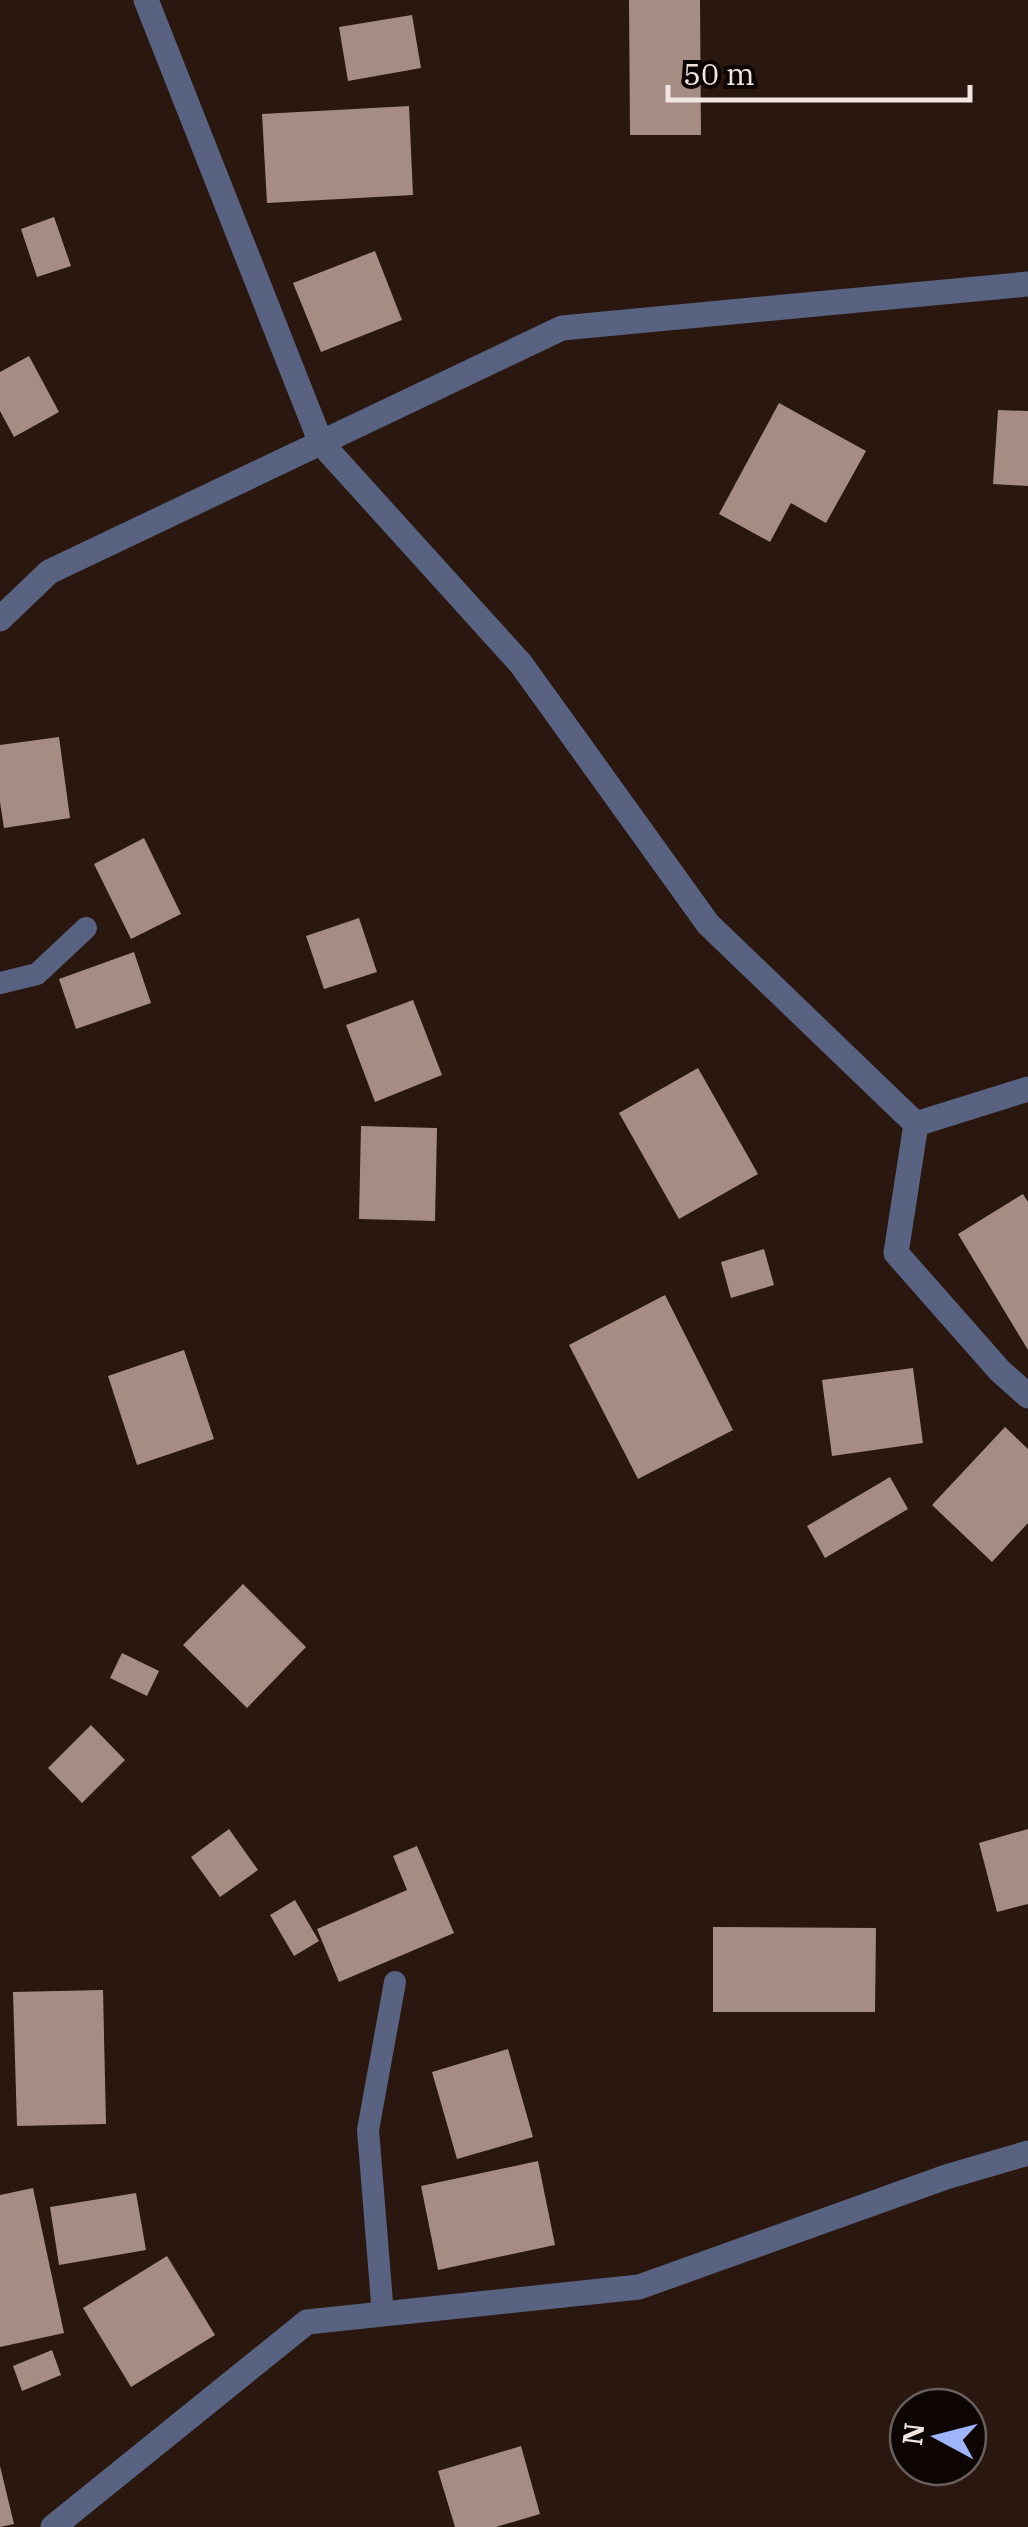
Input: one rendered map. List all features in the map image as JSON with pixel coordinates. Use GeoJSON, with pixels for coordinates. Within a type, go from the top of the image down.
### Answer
{"type":"FeatureCollection","features":[{"type":"Feature","properties":{"kind":"street"},"geometry":{"type":"LineString","coordinates":[[146,0],[321,444],[521,664],[708,924],[916,1124]]}},
{"type":"Feature","properties":{"kind":"street"},"geometry":{"type":"LineString","coordinates":[[0,619],[49,572],[562,328],[1028,284]]}},
{"type":"Feature","properties":{"kind":"street"},"geometry":{"type":"LineString","coordinates":[[916,1124],[1028,1089]]}},
{"type":"Feature","properties":{"kind":"street"},"geometry":{"type":"LineString","coordinates":[[916,1124],[896,1253],[1000,1371],[1028,1396]]}},
{"type":"Feature","properties":{"kind":"street"},"geometry":{"type":"LineString","coordinates":[[53,2527],[307,2322],[638,2286],[946,2177],[1028,2153]]}},
{"type":"Feature","properties":{"kind":"lane"},"geometry":{"type":"LineString","coordinates":[[0,983],[37,974],[86,928]]}},
{"type":"Feature","properties":{"kind":"lane"},"geometry":{"type":"LineString","coordinates":[[383,2315],[368,2130],[394,1982]]}},
{"type":"Feature","properties":{"kind":"building"},"geometry":{"type":"Polygon","coordinates":[[[629,0],[700,0],[701,135],[630,135],[629,0]]]}},
{"type":"Feature","properties":{"kind":"building"},"geometry":{"type":"Polygon","coordinates":[[[412,15],[421,68],[348,81],[339,27],[412,15]]]}},
{"type":"Feature","properties":{"kind":"building"},"geometry":{"type":"Polygon","coordinates":[[[409,106],[413,195],[267,203],[262,114],[409,106]]]}},
{"type":"Feature","properties":{"kind":"building"},"geometry":{"type":"Polygon","coordinates":[[[54,217],[71,266],[37,277],[21,229],[54,217]]]}},
{"type":"Feature","properties":{"kind":"building"},"geometry":{"type":"Polygon","coordinates":[[[375,251],[402,320],[321,352],[293,283],[375,251]]]}},
{"type":"Feature","properties":{"kind":"building"},"geometry":{"type":"Polygon","coordinates":[[[29,356],[59,412],[14,437],[0,411],[0,372],[29,356]]]}},
{"type":"Feature","properties":{"kind":"building"},"geometry":{"type":"Polygon","coordinates":[[[779,403],[866,451],[826,523],[791,503],[770,542],[719,514],[779,403]]]}},
{"type":"Feature","properties":{"kind":"building"},"geometry":{"type":"Polygon","coordinates":[[[998,410],[1028,411],[1028,486],[993,484],[998,410]]]}},
{"type":"Feature","properties":{"kind":"building"},"geometry":{"type":"Polygon","coordinates":[[[59,737],[70,818],[4,828],[0,745],[59,737]]]}},
{"type":"Feature","properties":{"kind":"building"},"geometry":{"type":"Polygon","coordinates":[[[144,838],[181,914],[131,939],[94,864],[144,838]]]}},
{"type":"Feature","properties":{"kind":"building"},"geometry":{"type":"Polygon","coordinates":[[[359,918],[377,972],[324,989],[306,936],[359,918]]]}},
{"type":"Feature","properties":{"kind":"building"},"geometry":{"type":"Polygon","coordinates":[[[134,952],[151,1003],[76,1029],[59,979],[134,952]]]}},
{"type":"Feature","properties":{"kind":"building"},"geometry":{"type":"Polygon","coordinates":[[[413,1000],[442,1075],[375,1102],[346,1025],[413,1000]]]}},
{"type":"Feature","properties":{"kind":"building"},"geometry":{"type":"Polygon","coordinates":[[[698,1068],[758,1174],[679,1219],[619,1113],[698,1068]]]}},
{"type":"Feature","properties":{"kind":"building"},"geometry":{"type":"Polygon","coordinates":[[[361,1126],[437,1128],[435,1221],[359,1219],[361,1126]]]}},
{"type":"Feature","properties":{"kind":"building"},"geometry":{"type":"Polygon","coordinates":[[[1023,1194],[1028,1202],[1028,1350],[958,1234],[1023,1194]]]}},
{"type":"Feature","properties":{"kind":"building"},"geometry":{"type":"Polygon","coordinates":[[[764,1249],[774,1285],[731,1298],[721,1262],[764,1249]]]}},
{"type":"Feature","properties":{"kind":"building"},"geometry":{"type":"Polygon","coordinates":[[[665,1295],[733,1430],[638,1479],[569,1345],[665,1295]]]}},
{"type":"Feature","properties":{"kind":"building"},"geometry":{"type":"Polygon","coordinates":[[[184,1350],[214,1439],[137,1465],[108,1376],[184,1350]]]}},
{"type":"Feature","properties":{"kind":"building"},"geometry":{"type":"Polygon","coordinates":[[[913,1368],[923,1443],[832,1456],[822,1380],[913,1368]]]}},
{"type":"Feature","properties":{"kind":"building"},"geometry":{"type":"Polygon","coordinates":[[[1005,1427],[1028,1449],[1028,1523],[992,1562],[932,1505],[1005,1427]]]}},
{"type":"Feature","properties":{"kind":"building"},"geometry":{"type":"Polygon","coordinates":[[[890,1477],[908,1509],[825,1558],[807,1526],[890,1477]]]}},
{"type":"Feature","properties":{"kind":"building"},"geometry":{"type":"Polygon","coordinates":[[[243,1584],[306,1647],[247,1708],[183,1645],[243,1584]]]}},
{"type":"Feature","properties":{"kind":"building"},"geometry":{"type":"Polygon","coordinates":[[[122,1653],[159,1671],[147,1696],[110,1678],[122,1653]]]}},
{"type":"Feature","properties":{"kind":"building"},"geometry":{"type":"Polygon","coordinates":[[[91,1725],[125,1760],[82,1803],[48,1768],[91,1725]]]}},
{"type":"Feature","properties":{"kind":"building"},"geometry":{"type":"Polygon","coordinates":[[[229,1829],[258,1870],[220,1897],[191,1857],[229,1829]]]}},
{"type":"Feature","properties":{"kind":"building"},"geometry":{"type":"Polygon","coordinates":[[[1028,1829],[1028,1904],[997,1912],[979,1843],[1028,1829]]]}},
{"type":"Feature","properties":{"kind":"building"},"geometry":{"type":"Polygon","coordinates":[[[417,1846],[454,1933],[339,1982],[317,1929],[407,1890],[393,1856],[417,1846]]]}},
{"type":"Feature","properties":{"kind":"building"},"geometry":{"type":"Polygon","coordinates":[[[295,1900],[319,1941],[294,1956],[270,1915],[295,1900]]]}},
{"type":"Feature","properties":{"kind":"building"},"geometry":{"type":"Polygon","coordinates":[[[713,1927],[876,1928],[875,2012],[713,2012],[713,1927]]]}},
{"type":"Feature","properties":{"kind":"building"},"geometry":{"type":"Polygon","coordinates":[[[103,1990],[106,2124],[17,2126],[13,1992],[103,1990]]]}},
{"type":"Feature","properties":{"kind":"building"},"geometry":{"type":"Polygon","coordinates":[[[508,2049],[533,2137],[457,2159],[432,2072],[508,2049]]]}},
{"type":"Feature","properties":{"kind":"building"},"geometry":{"type":"Polygon","coordinates":[[[538,2161],[555,2245],[438,2270],[421,2186],[538,2161]]]}},
{"type":"Feature","properties":{"kind":"building"},"geometry":{"type":"Polygon","coordinates":[[[33,2188],[64,2333],[0,2347],[0,2195],[33,2188]]]}},
{"type":"Feature","properties":{"kind":"building"},"geometry":{"type":"Polygon","coordinates":[[[136,2193],[146,2250],[59,2265],[50,2207],[136,2193]]]}},
{"type":"Feature","properties":{"kind":"building"},"geometry":{"type":"Polygon","coordinates":[[[167,2256],[215,2335],[131,2387],[83,2308],[167,2256]]]}},
{"type":"Feature","properties":{"kind":"building"},"geometry":{"type":"Polygon","coordinates":[[[52,2350],[61,2375],[22,2391],[13,2366],[52,2350]]]}},
{"type":"Feature","properties":{"kind":"building"},"geometry":{"type":"Polygon","coordinates":[[[521,2446],[540,2514],[496,2527],[455,2527],[438,2471],[521,2446]]]}},
{"type":"Feature","properties":{"kind":"building"},"geometry":{"type":"Polygon","coordinates":[[[0,2466],[14,2524],[0,2527],[0,2466]]]}}]}
